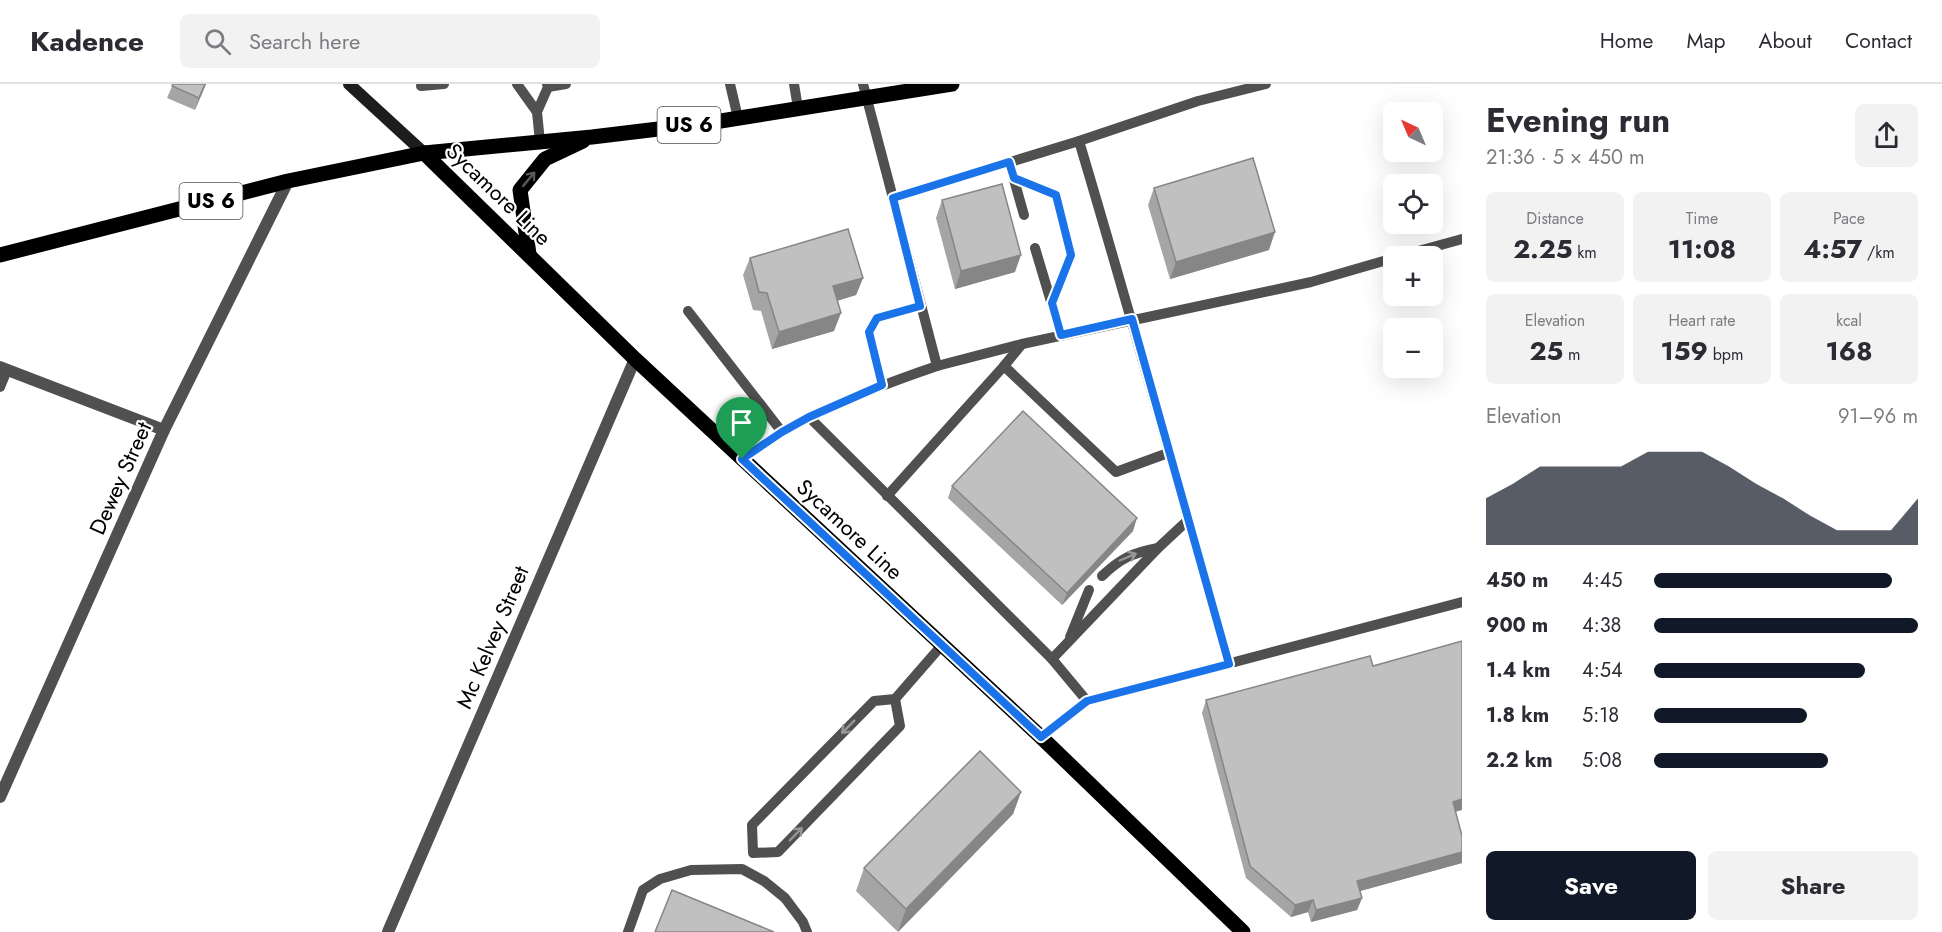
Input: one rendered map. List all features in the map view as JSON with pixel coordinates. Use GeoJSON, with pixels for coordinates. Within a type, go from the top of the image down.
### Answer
{"type":"FeatureCollection","features":[{"type":"Feature","properties":{"kind":"main road","name":"US 6"},"geometry":{"type":"LineString","coordinates":[[0,255],[288,181],[424,153],[592,137],[738,118],[798,108],[864,91],[952,84]]}},
{"type":"Feature","properties":{"kind":"main road"},"geometry":{"type":"LineString","coordinates":[[530,254],[520,190],[545,159],[592,137]]}},
{"type":"Feature","properties":{"kind":"main road","name":"Sycamore Line"},"geometry":{"type":"LineString","coordinates":[[424,153],[635,359],[1041,737],[1243,932]]}},
{"type":"Feature","properties":{"kind":"street","name":"Sycamore Line"},"geometry":{"type":"LineString","coordinates":[[349,84],[424,153]]}},
{"type":"Feature","properties":{"kind":"street","name":"Dewey Street"},"geometry":{"type":"LineString","coordinates":[[0,797],[164,430],[288,181]]}},
{"type":"Feature","properties":{"kind":"street","name":"Mc Kelvey Street"},"geometry":{"type":"LineString","coordinates":[[388,932],[635,359]]}},
{"type":"Feature","properties":{"kind":"street"},"geometry":{"type":"LineString","coordinates":[[3,369],[164,430]]}},
{"type":"Feature","properties":{"kind":"lane"},"geometry":{"type":"LineString","coordinates":[[421,87],[444,84]]}},
{"type":"Feature","properties":{"kind":"lane"},"geometry":{"type":"LineString","coordinates":[[517,84],[537,112]]}},
{"type":"Feature","properties":{"kind":"lane"},"geometry":{"type":"LineString","coordinates":[[540,142],[537,112],[548,85],[566,84]]}},
{"type":"Feature","properties":{"kind":"lane"},"geometry":{"type":"LineString","coordinates":[[730,84],[738,118]]}},
{"type":"Feature","properties":{"kind":"lane"},"geometry":{"type":"LineString","coordinates":[[794,84],[798,108]]}},
{"type":"Feature","properties":{"kind":"lane"},"geometry":{"type":"LineString","coordinates":[[893,198],[1079,141],[1198,101],[1266,84]]}},
{"type":"Feature","properties":{"kind":"lane"},"geometry":{"type":"LineString","coordinates":[[864,91],[937,366]]}},
{"type":"Feature","properties":{"kind":"lane"},"geometry":{"type":"LineString","coordinates":[[1079,141],[1132,319],[1229,664]]}},
{"type":"Feature","properties":{"kind":"lane"},"geometry":{"type":"LineString","coordinates":[[1009,162],[1024,215]]}},
{"type":"Feature","properties":{"kind":"lane"},"geometry":{"type":"LineString","coordinates":[[1014,178],[1056,195],[1071,255],[1052,303]]}},
{"type":"Feature","properties":{"kind":"lane"},"geometry":{"type":"LineString","coordinates":[[1436,246],[1462,239]]}},
{"type":"Feature","properties":{"kind":"lane"},"geometry":{"type":"LineString","coordinates":[[1035,248],[1061,335]]}},
{"type":"Feature","properties":{"kind":"lane"},"geometry":{"type":"LineString","coordinates":[[742,459],[809,417],[882,385],[937,366],[1132,319],[1311,282],[1383,261]]}},
{"type":"Feature","properties":{"kind":"lane"},"geometry":{"type":"LineString","coordinates":[[882,385],[869,332],[877,318],[920,306]]}},
{"type":"Feature","properties":{"kind":"lane"},"geometry":{"type":"LineString","coordinates":[[688,311],[782,432]]}},
{"type":"Feature","properties":{"kind":"lane"},"geometry":{"type":"LineString","coordinates":[[887,496],[1022,344]]}},
{"type":"Feature","properties":{"kind":"lane"},"geometry":{"type":"LineString","coordinates":[[1004,366],[1116,472],[1168,453]]}},
{"type":"Feature","properties":{"kind":"lane"},"geometry":{"type":"LineString","coordinates":[[0,387],[3,369]]}},
{"type":"Feature","properties":{"kind":"lane"},"geometry":{"type":"LineString","coordinates":[[809,417],[1052,660],[1087,701]]}},
{"type":"Feature","properties":{"kind":"lane"},"geometry":{"type":"LineString","coordinates":[[1052,660],[1187,520]]}},
{"type":"Feature","properties":{"kind":"lane"},"geometry":{"type":"LineString","coordinates":[[1102,576],[1119,560],[1158,548]]}},
{"type":"Feature","properties":{"kind":"lane"},"geometry":{"type":"LineString","coordinates":[[1067,642],[1089,590]]}},
{"type":"Feature","properties":{"kind":"lane"},"geometry":{"type":"LineString","coordinates":[[1041,737],[1087,701],[1462,602]]}},
{"type":"Feature","properties":{"kind":"lane"},"geometry":{"type":"LineString","coordinates":[[742,869],[753,854],[752,825],[874,701],[895,699],[942,645]]}},
{"type":"Feature","properties":{"kind":"lane"},"geometry":{"type":"LineString","coordinates":[[753,854],[778,852],[900,726],[895,699]]}},
{"type":"Feature","properties":{"kind":"lane"},"geometry":{"type":"LineString","coordinates":[[628,932],[643,890],[660,879],[691,870],[742,869],[764,881],[784,898],[803,922],[807,932]]}},
{"type":"Feature","properties":{"kind":"building"},"geometry":{"type":"Polygon","coordinates":[[[173,84],[205,84],[199,98],[172,86],[173,84]]]}},
{"type":"Feature","properties":{"kind":"building"},"geometry":{"type":"Polygon","coordinates":[[[1253,158],[1275,232],[1176,262],[1154,188],[1253,158]]]}},
{"type":"Feature","properties":{"kind":"building"},"geometry":{"type":"Polygon","coordinates":[[[1002,184],[1021,255],[961,271],[942,200],[1002,184]]]}},
{"type":"Feature","properties":{"kind":"building"},"geometry":{"type":"Polygon","coordinates":[[[848,229],[863,278],[833,286],[841,313],[779,332],[767,293],[759,292],[750,258],[848,229]]]}},
{"type":"Feature","properties":{"kind":"building"},"geometry":{"type":"Polygon","coordinates":[[[1023,411],[1137,518],[1067,593],[952,486],[1023,411]]]}},
{"type":"Feature","properties":{"kind":"building"},"geometry":{"type":"Polygon","coordinates":[[[1462,641],[1462,799],[1453,802],[1462,836],[1462,852],[1357,881],[1362,898],[1316,910],[1313,900],[1295,905],[1250,866],[1206,700],[1370,656],[1373,666],[1462,641]]]}},
{"type":"Feature","properties":{"kind":"building"},"geometry":{"type":"Polygon","coordinates":[[[980,751],[1021,792],[906,909],[864,868],[980,751]]]}},
{"type":"Feature","properties":{"kind":"building"},"geometry":{"type":"Polygon","coordinates":[[[672,890],[774,932],[655,932],[672,890]]]}},
{"type":"Feature","properties":{"kind":"route"},"geometry":{"type":"LineString","coordinates":[[1009,162],[1014,178],[1056,195],[1071,255],[1052,303],[1061,335],[1132,319],[1229,664],[1087,701],[1041,737],[742,459],[809,417],[882,385],[869,332],[877,318],[920,306],[893,198],[1009,162]]}}]}
